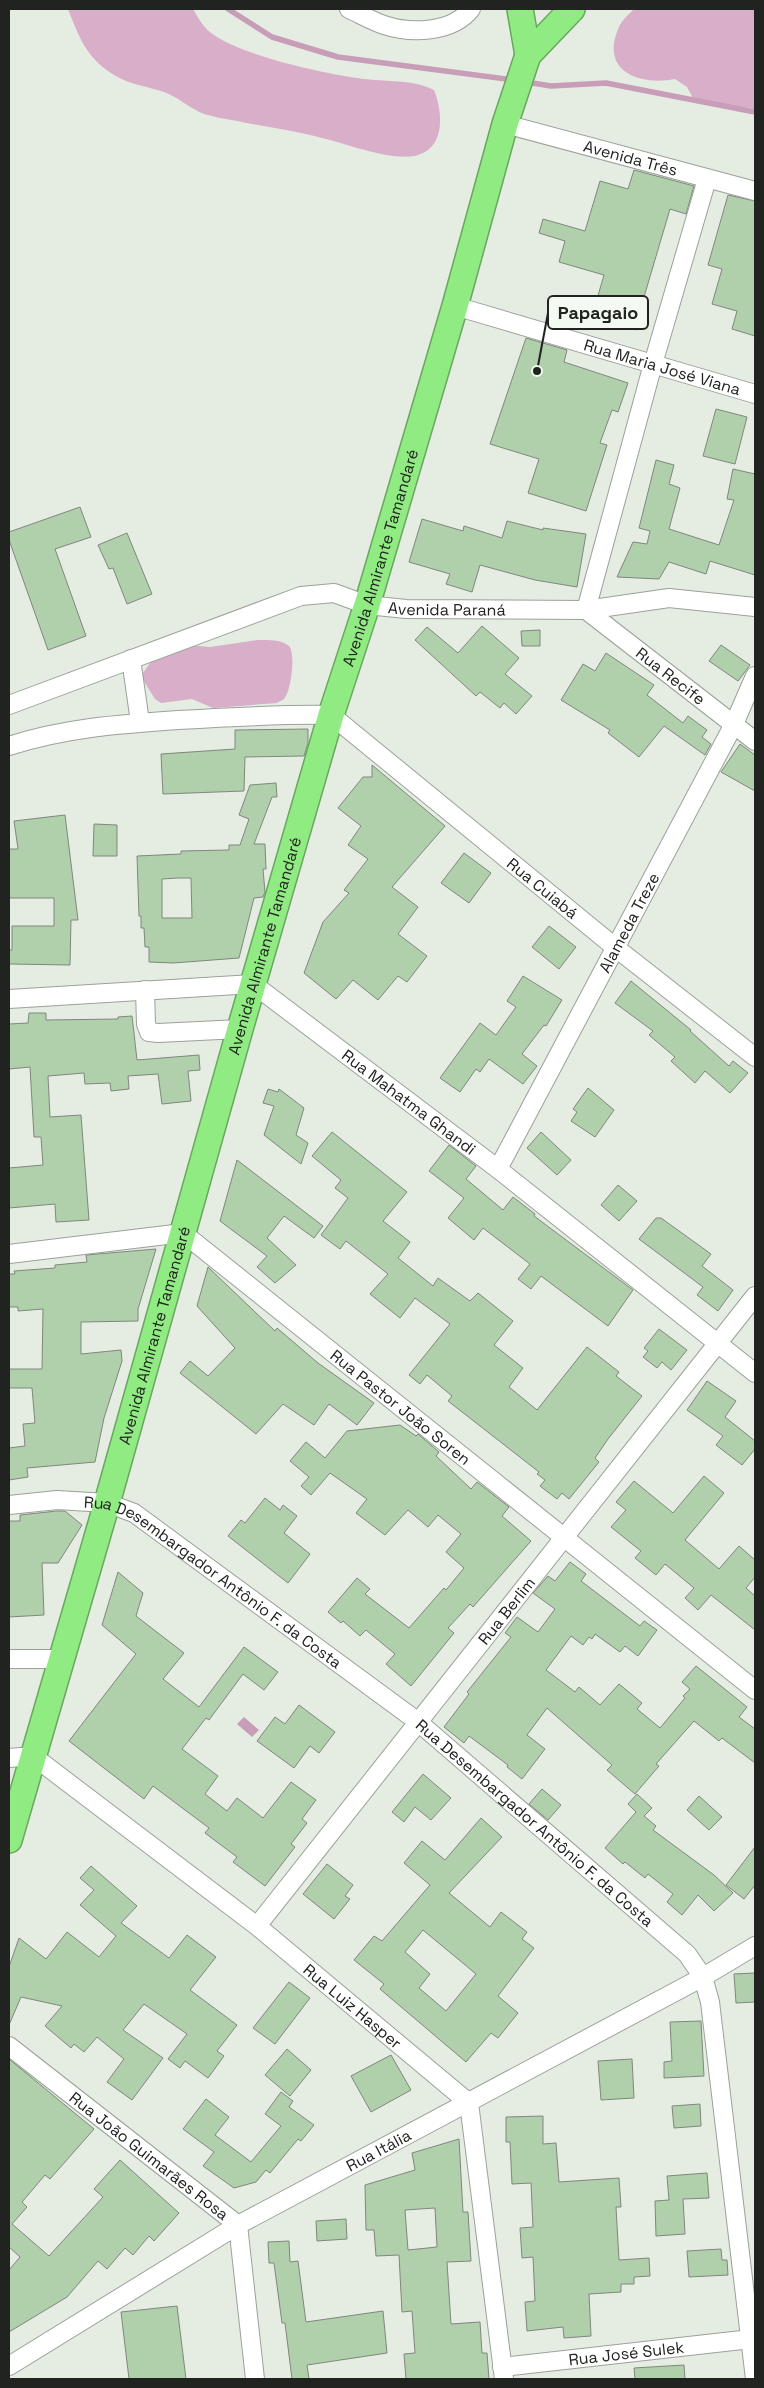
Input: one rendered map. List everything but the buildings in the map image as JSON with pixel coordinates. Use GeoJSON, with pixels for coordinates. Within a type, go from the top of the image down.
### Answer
{"type":"FeatureCollection","features":[{"type":"Feature","properties":{"kind":"highway","name":"Avenida Almirante Tamandaré"},"geometry":{"type":"LineString","coordinates":[[520,9],[526,61]]}},
{"type":"Feature","properties":{"kind":"highway","name":"Avenida Almirante Tamandaré"},"geometry":{"type":"LineString","coordinates":[[9,1840],[21,1757],[61,1659],[107,1503],[253,984],[331,715],[367,605],[455,306],[507,118],[526,61],[572,9]]}},
{"type":"Feature","properties":{"kind":"street"},"geometry":{"type":"LineString","coordinates":[[349,9],[384,25],[427,31],[466,15],[471,9]]}},
{"type":"Feature","properties":{"kind":"street","name":"Avenida Três"},"geometry":{"type":"LineString","coordinates":[[507,118],[707,179],[755,191]]}},
{"type":"Feature","properties":{"kind":"street"},"geometry":{"type":"LineString","coordinates":[[586,610],[653,364],[707,179]]}},
{"type":"Feature","properties":{"kind":"street","name":"Rua Maria José Viana"},"geometry":{"type":"LineString","coordinates":[[455,306],[755,394]]}},
{"type":"Feature","properties":{"kind":"street","name":"Avenida Paraná"},"geometry":{"type":"LineString","coordinates":[[9,704],[301,596],[334,593],[367,605],[406,609],[586,610],[669,598],[755,607]]}},
{"type":"Feature","properties":{"kind":"street","name":"Rua Recife"},"geometry":{"type":"LineString","coordinates":[[586,610],[755,741]]}},
{"type":"Feature","properties":{"kind":"street"},"geometry":{"type":"LineString","coordinates":[[131,659],[140,722]]}},
{"type":"Feature","properties":{"kind":"street","name":"Alameda Treze"},"geometry":{"type":"LineString","coordinates":[[498,1168],[734,724],[755,676]]}},
{"type":"Feature","properties":{"kind":"street"},"geometry":{"type":"LineString","coordinates":[[9,746],[66,730],[140,722],[271,714],[331,715]]}},
{"type":"Feature","properties":{"kind":"street","name":"Rua Cuiabá"},"geometry":{"type":"LineString","coordinates":[[331,715],[616,948],[755,1057]]}},
{"type":"Feature","properties":{"kind":"street"},"geometry":{"type":"LineString","coordinates":[[9,999],[253,984]]}},
{"type":"Feature","properties":{"kind":"street","name":"Rua Mahatma Ghandi"},"geometry":{"type":"LineString","coordinates":[[253,984],[498,1168],[755,1372]]}},
{"type":"Feature","properties":{"kind":"street"},"geometry":{"type":"LineString","coordinates":[[145,990],[146,1024],[149,1032],[240,1029]]}},
{"type":"Feature","properties":{"kind":"street"},"geometry":{"type":"LineString","coordinates":[[9,1254],[183,1233]]}},
{"type":"Feature","properties":{"kind":"street","name":"Rua Pastor João Soren"},"geometry":{"type":"LineString","coordinates":[[183,1233],[755,1690]]}},
{"type":"Feature","properties":{"kind":"street","name":"Rua Berlim"},"geometry":{"type":"LineString","coordinates":[[257,1926],[417,1721],[564,1539],[755,1296]]}},
{"type":"Feature","properties":{"kind":"street","name":"Rua Desembargador Antônio F. da Costa"},"geometry":{"type":"LineString","coordinates":[[9,1505],[56,1500],[107,1503],[134,1513],[417,1721],[687,1954],[703,1977],[710,2002],[755,2379]]}},
{"type":"Feature","properties":{"kind":"street"},"geometry":{"type":"LineString","coordinates":[[9,1659],[61,1659]]}},
{"type":"Feature","properties":{"kind":"street","name":"Rua Luiz Hasper"},"geometry":{"type":"LineString","coordinates":[[21,1757],[257,1926],[469,2103]]}},
{"type":"Feature","properties":{"kind":"street","name":"Rua Itália"},"geometry":{"type":"LineString","coordinates":[[9,2366],[238,2225],[703,1977],[755,1946]]}},
{"type":"Feature","properties":{"kind":"street","name":"Rua João Guimarães Rosa"},"geometry":{"type":"LineString","coordinates":[[9,2046],[238,2225],[255,2379]]}},
{"type":"Feature","properties":{"kind":"street"},"geometry":{"type":"LineString","coordinates":[[469,2103],[503,2373]]}},
{"type":"Feature","properties":{"kind":"street","name":"Rua José Sulek"},"geometry":{"type":"LineString","coordinates":[[503,2373],[751,2339]]}},
{"type":"Feature","properties":{"kind":"shaded area"},"geometry":{"type":"Polygon","coordinates":[[[68,9],[193,9],[210,33],[247,51],[292,65],[338,75],[419,84],[434,90],[437,99],[440,119],[437,138],[432,146],[424,152],[414,156],[393,156],[304,134],[204,114],[169,94],[115,76],[100,65],[88,51],[68,9]]]}},
{"type":"Feature","properties":{"kind":"shaded area"},"geometry":{"type":"Polygon","coordinates":[[[634,9],[755,9],[755,110],[708,104],[694,100],[687,87],[675,79],[648,80],[626,72],[618,65],[614,55],[614,42],[620,24],[634,9]]]}},
{"type":"Feature","properties":{"kind":"shaded area"},"geometry":{"type":"Polygon","coordinates":[[[258,640],[282,642],[289,646],[291,650],[292,672],[289,689],[284,699],[277,703],[213,708],[192,699],[161,703],[155,699],[143,680],[143,673],[152,660],[189,645],[210,647],[258,640]]]}},
{"type":"Feature","properties":{"kind":"shaded area"},"geometry":{"type":"Polygon","coordinates":[[[244,1717],[259,1730],[252,1737],[237,1724],[244,1717]]]}},
{"type":"Feature","properties":{"kind":"waterway"},"geometry":{"type":"LineString","coordinates":[[228,9],[272,37],[338,57],[514,80]]}},
{"type":"Feature","properties":{"kind":"waterway"},"geometry":{"type":"LineString","coordinates":[[526,82],[551,86],[606,83],[755,112]]}},
{"type":"Feature","properties":{"kind":"place","name":"Papagaio"},"geometry":{"type":"Point","coordinates":[537,371]}}]}
